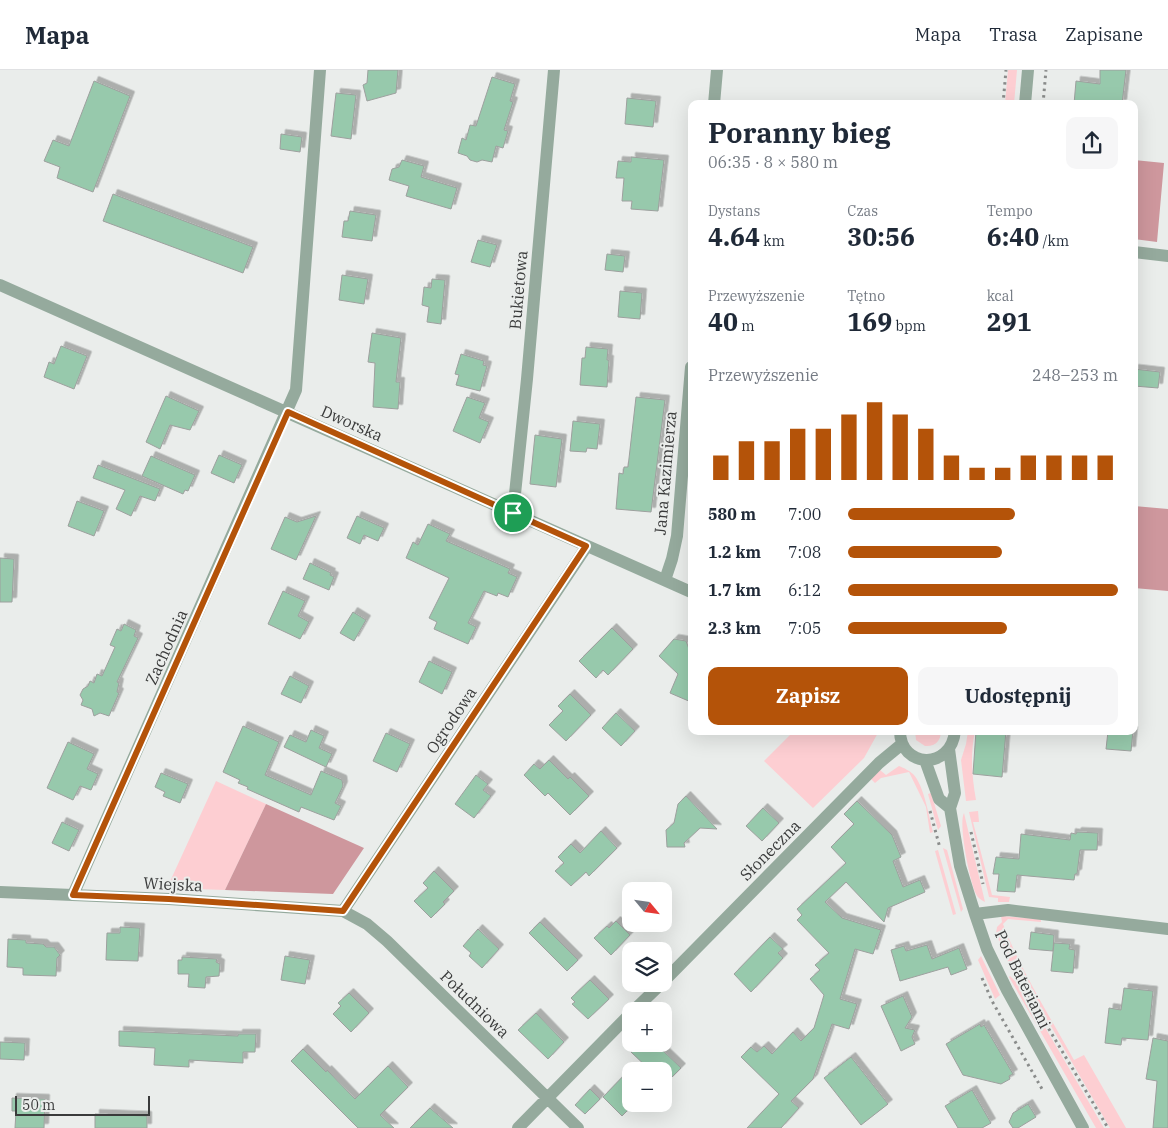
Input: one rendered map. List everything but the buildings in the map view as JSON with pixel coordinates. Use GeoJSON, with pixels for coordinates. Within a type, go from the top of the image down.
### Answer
{"type":"FeatureCollection","features":[{"type":"Feature","properties":{"kind":"street","name":"Zachodnia"},"geometry":{"type":"LineString","coordinates":[[73,895],[288,412],[296,390],[320,70]]}},
{"type":"Feature","properties":{"kind":"street","name":"Bukietowa"},"geometry":{"type":"LineString","coordinates":[[513,513],[527,379],[554,70]]}},
{"type":"Feature","properties":{"kind":"street"},"geometry":{"type":"LineString","coordinates":[[714,100],[718,70]]}},
{"type":"Feature","properties":{"kind":"street"},"geometry":{"type":"LineString","coordinates":[[1025,100],[1028,70]]}},
{"type":"Feature","properties":{"kind":"street"},"geometry":{"type":"LineString","coordinates":[[1138,252],[1168,256]]}},
{"type":"Feature","properties":{"kind":"street","name":"Dworska"},"geometry":{"type":"LineString","coordinates":[[0,285],[688,591]]}},
{"type":"Feature","properties":{"kind":"street","name":"Jana Kazimierza"},"geometry":{"type":"LineString","coordinates":[[665,580],[672,559],[676,536],[688,401]]}},
{"type":"Feature","properties":{"kind":"street","name":"Ogrodowa"},"geometry":{"type":"LineString","coordinates":[[343,911],[586,546]]}},
{"type":"Feature","properties":{"kind":"street","name":"Pod Bateriami"},"geometry":{"type":"LineString","coordinates":[[955,735],[950,749],[954,793],[950,808],[960,866],[974,914],[987,948],[1007,990],[1083,1128]]}},
{"type":"Feature","properties":{"kind":"street"},"geometry":{"type":"LineString","coordinates":[[901,737],[911,755],[925,760],[939,757],[950,749]]}},
{"type":"Feature","properties":{"kind":"street","name":"Słoneczna"},"geometry":{"type":"LineString","coordinates":[[672,973],[879,763],[901,737]]}},
{"type":"Feature","properties":{"kind":"street","name":"Pod Bateriami"},"geometry":{"type":"LineString","coordinates":[[925,760],[939,799],[950,808]]}},
{"type":"Feature","properties":{"kind":"street","name":"Wiejska"},"geometry":{"type":"LineString","coordinates":[[0,892],[169,899],[343,911]]}},
{"type":"Feature","properties":{"kind":"street"},"geometry":{"type":"LineString","coordinates":[[974,914],[1008,910],[1168,929]]}},
{"type":"Feature","properties":{"kind":"street","name":"Południowa"},"geometry":{"type":"LineString","coordinates":[[343,911],[367,924],[387,941],[578,1128]]}},
{"type":"Feature","properties":{"kind":"street"},"geometry":{"type":"LineString","coordinates":[[642,1002],[653,992]]}},
{"type":"Feature","properties":{"kind":"street"},"geometry":{"type":"LineString","coordinates":[[518,1128],[622,1022]]}},
{"type":"Feature","properties":{"kind":"path"},"geometry":{"type":"LineString","coordinates":[[1003,100],[1006,70]]}},
{"type":"Feature","properties":{"kind":"path"},"geometry":{"type":"LineString","coordinates":[[1043,100],[1046,70]]}},
{"type":"Feature","properties":{"kind":"path"},"geometry":{"type":"LineString","coordinates":[[970,828],[985,891]]}},
{"type":"Feature","properties":{"kind":"path"},"geometry":{"type":"LineString","coordinates":[[1017,979],[1024,986],[1108,1128]]}},
{"type":"Feature","properties":{"kind":"shaded area"},"geometry":{"type":"Polygon","coordinates":[[[1008,70],[1017,70],[1014,100],[1005,100],[1008,70]]]}},
{"type":"Feature","properties":{"kind":"shaded area"},"geometry":{"type":"Polygon","coordinates":[[[1138,160],[1164,163],[1157,242],[1138,240],[1138,160]]]}},
{"type":"Feature","properties":{"kind":"shaded area"},"geometry":{"type":"Polygon","coordinates":[[[1138,506],[1168,509],[1168,591],[1138,588],[1138,506]]]}},
{"type":"Feature","properties":{"kind":"shaded area"},"geometry":{"type":"Polygon","coordinates":[[[790,735],[877,735],[864,758],[813,808],[764,761],[790,735]]]}},
{"type":"Feature","properties":{"kind":"shaded area"},"geometry":{"type":"Polygon","coordinates":[[[915,735],[940,735],[937,743],[929,746],[925,746],[916,740],[915,735]]]}},
{"type":"Feature","properties":{"kind":"shaded area"},"geometry":{"type":"Polygon","coordinates":[[[967,735],[974,735],[972,766],[976,800],[966,801],[961,760],[967,735]]]}},
{"type":"Feature","properties":{"kind":"shaded area"},"geometry":{"type":"Polygon","coordinates":[[[899,766],[913,774],[917,779],[923,793],[933,832],[930,833],[926,807],[909,772],[881,778],[875,783],[871,779],[880,770],[886,775],[899,766]]]}},
{"type":"Feature","properties":{"kind":"shaded area"},"geometry":{"type":"Polygon","coordinates":[[[216,781],[266,804],[225,890],[167,888],[216,781]]]}},
{"type":"Feature","properties":{"kind":"shaded area"},"geometry":{"type":"Polygon","coordinates":[[[931,793],[941,826],[938,830],[928,794],[931,793]]]}},
{"type":"Feature","properties":{"kind":"shaded area"},"geometry":{"type":"Polygon","coordinates":[[[266,804],[364,848],[333,894],[225,890],[266,804]]]}},
{"type":"Feature","properties":{"kind":"shaded area"},"geometry":{"type":"Polygon","coordinates":[[[978,811],[979,822],[973,822],[992,895],[1010,897],[1009,902],[998,902],[998,898],[989,897],[969,812],[978,811]]]}},
{"type":"Feature","properties":{"kind":"shaded area"},"geometry":{"type":"Polygon","coordinates":[[[964,813],[985,902],[977,895],[971,878],[962,829],[964,813]]]}},
{"type":"Feature","properties":{"kind":"shaded area"},"geometry":{"type":"Polygon","coordinates":[[[943,848],[947,850],[963,909],[961,912],[943,848]]]}},
{"type":"Feature","properties":{"kind":"shaded area"},"geometry":{"type":"Polygon","coordinates":[[[938,850],[956,914],[953,915],[935,851],[938,850]]]}},
{"type":"Feature","properties":{"kind":"shaded area"},"geometry":{"type":"Polygon","coordinates":[[[1001,916],[1041,919],[1041,922],[1008,919],[1003,924],[1027,976],[1074,1060],[1084,1055],[1126,1128],[1110,1128],[1026,983],[1012,971],[996,934],[997,927],[1002,922],[1001,916]]]}},
{"type":"Feature","properties":{"kind":"shaded area"},"geometry":{"type":"Polygon","coordinates":[[[981,956],[1000,995],[995,999],[978,960],[981,956]]]}},
{"type":"Feature","properties":{"kind":"shaded area"},"geometry":{"type":"Polygon","coordinates":[[[1010,976],[1022,988],[1104,1128],[1096,1128],[1010,976]]]}},
{"type":"Feature","properties":{"kind":"route"},"geometry":{"type":"LineString","coordinates":[[288,412],[513,513],[586,546],[343,911],[169,899],[73,895],[288,412]]}}]}
